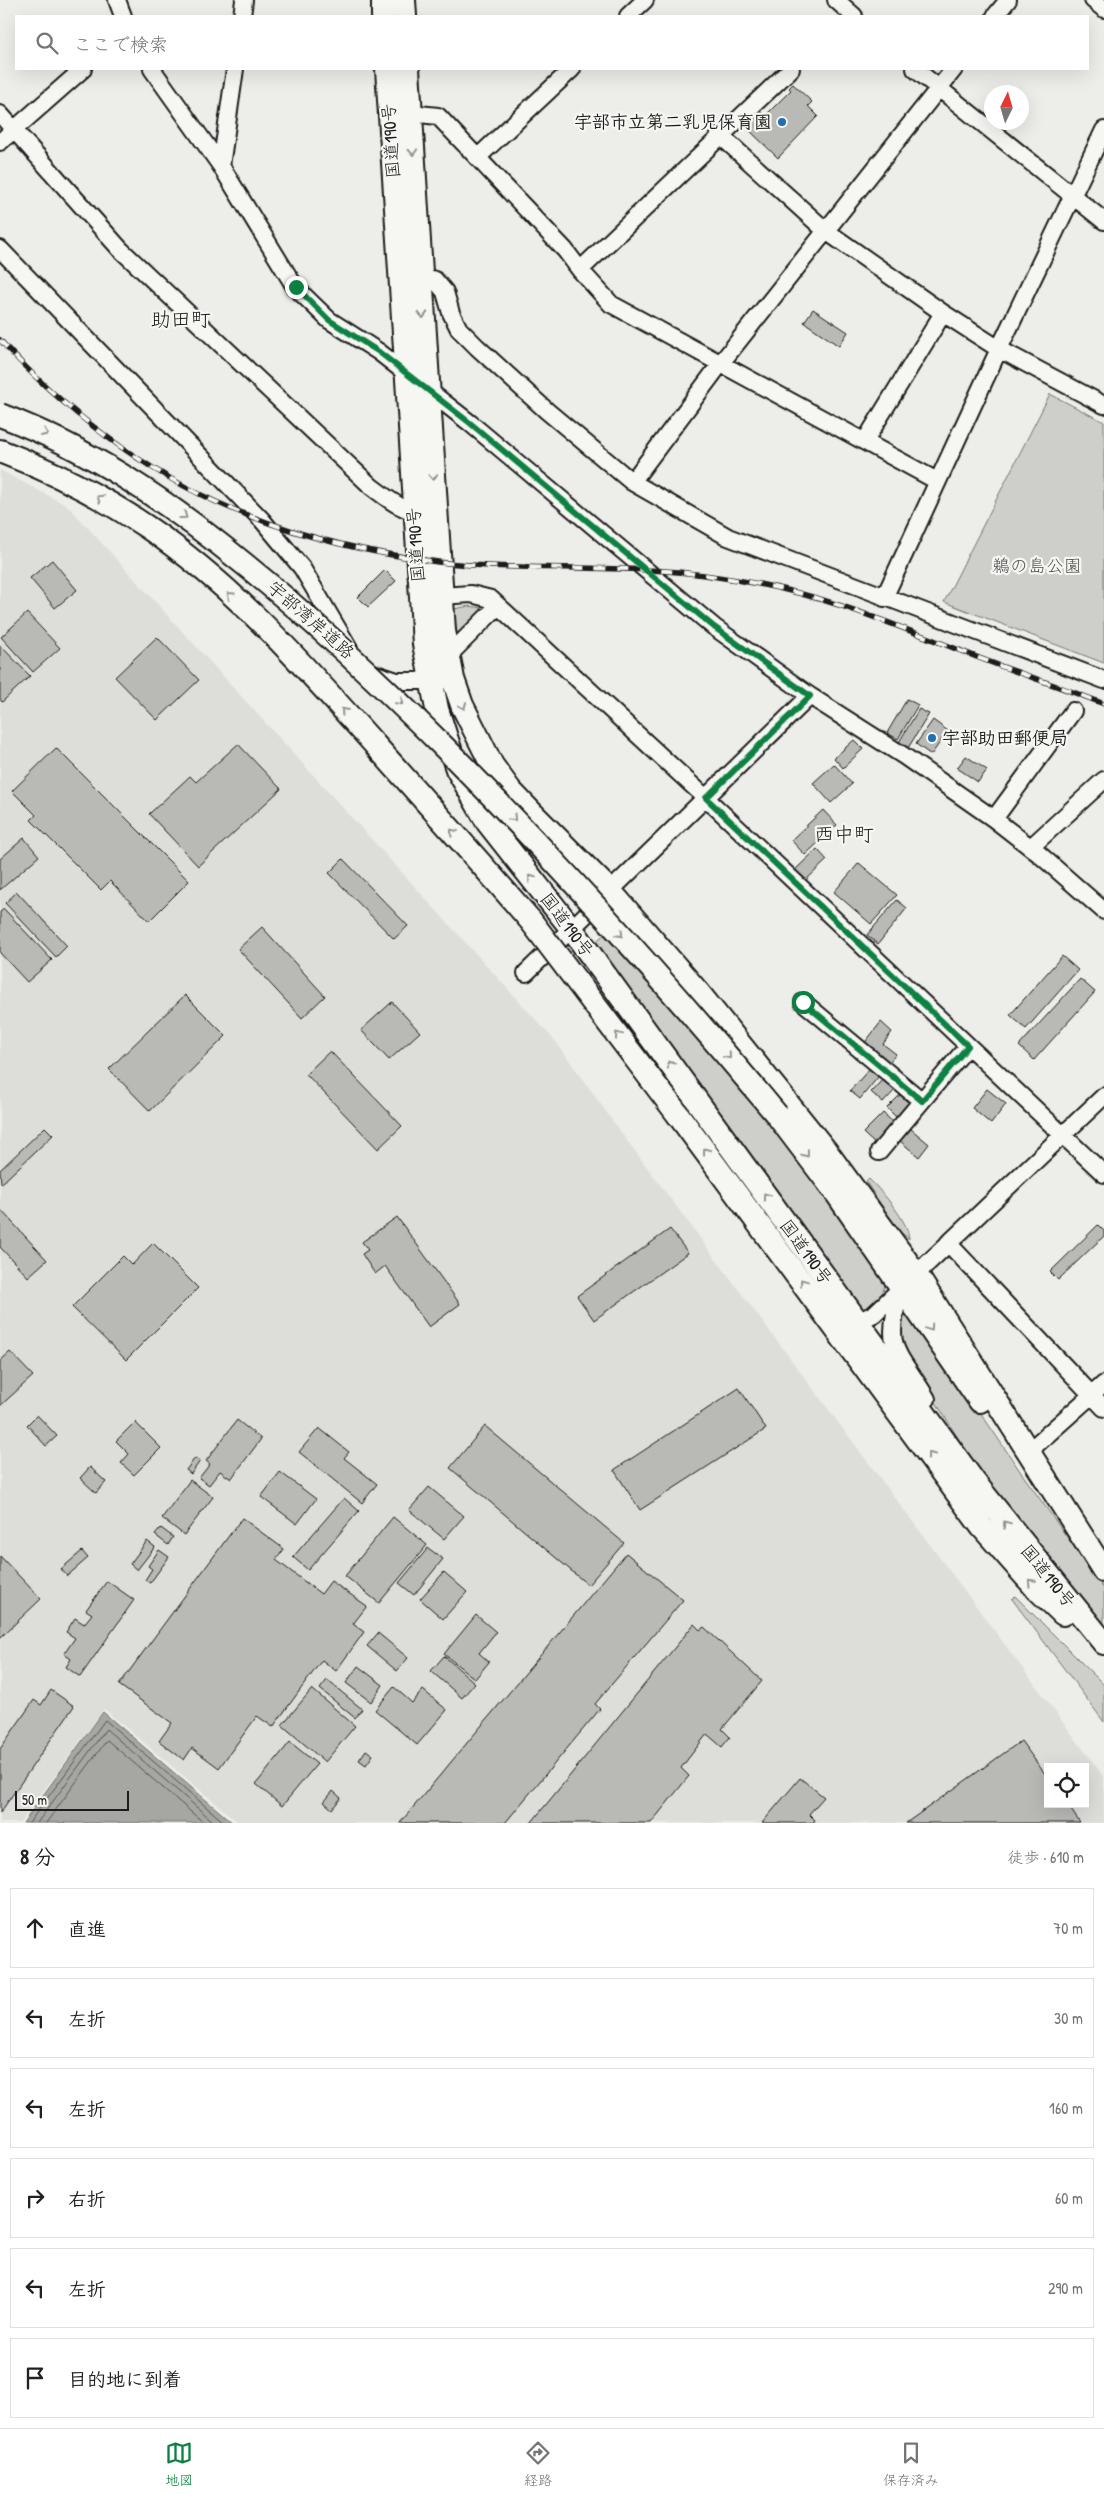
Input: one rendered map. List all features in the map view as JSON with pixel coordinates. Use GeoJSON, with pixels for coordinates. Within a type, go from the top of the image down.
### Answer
{"type":"FeatureCollection","features":[{"type":"Feature","properties":{"kind":"highway"},"geometry":{"type":"LineString","coordinates":[[383,0],[383,15]]}},
{"type":"Feature","properties":{"kind":"highway"},"geometry":{"type":"LineString","coordinates":[[404,0],[405,15]]}},
{"type":"Feature","properties":{"kind":"highway","name":"国道190号"},"geometry":{"type":"LineString","coordinates":[[386,70],[400,112],[421,276],[428,391],[424,644],[431,683],[446,737],[470,795],[488,824],[571,928],[975,1484],[1104,1643]]}},
{"type":"Feature","properties":{"kind":"highway","name":"国道190号"},"geometry":{"type":"LineString","coordinates":[[408,70],[400,112],[408,374],[425,512],[441,596],[448,656],[453,680],[474,732],[492,765],[510,790],[611,892],[698,992],[826,1152],[909,1281],[1029,1451],[1104,1571]]}},
{"type":"Feature","properties":{"kind":"highway","name":"宇部湾岸道路"},"geometry":{"type":"LineString","coordinates":[[0,415],[62,440],[141,485],[201,528],[284,596],[380,683],[576,885],[692,1014],[777,1115],[837,1194],[909,1281]]}},
{"type":"Feature","properties":{"kind":"highway","name":"宇部湾岸道路"},"geometry":{"type":"LineString","coordinates":[[0,451],[68,481],[122,511],[170,544],[209,576],[321,685],[531,921],[822,1308],[982,1527],[1035,1587],[1104,1652]]}},
{"type":"Feature","properties":{"kind":"highway"},"geometry":{"type":"LineString","coordinates":[[909,1281],[1022,1462],[1082,1538]]}},
{"type":"Feature","properties":{"kind":"street"},"geometry":{"type":"LineString","coordinates":[[117,0],[123,15]]}},
{"type":"Feature","properties":{"kind":"street"},"geometry":{"type":"LineString","coordinates":[[242,15],[244,0]]}},
{"type":"Feature","properties":{"kind":"street"},"geometry":{"type":"LineString","coordinates":[[629,15],[645,0]]}},
{"type":"Feature","properties":{"kind":"street"},"geometry":{"type":"LineString","coordinates":[[836,0],[849,15]]}},
{"type":"Feature","properties":{"kind":"street"},"geometry":{"type":"LineString","coordinates":[[996,15],[1008,0]]}},
{"type":"Feature","properties":{"kind":"street"},"geometry":{"type":"LineString","coordinates":[[1093,0],[1104,9]]}},
{"type":"Feature","properties":{"kind":"street"},"geometry":{"type":"LineString","coordinates":[[0,142],[82,70]]}},
{"type":"Feature","properties":{"kind":"street"},"geometry":{"type":"LineString","coordinates":[[153,70],[221,166],[296,287],[329,320],[379,352],[485,435],[714,627],[810,696],[904,756],[994,818],[1031,847],[1104,911]]}},
{"type":"Feature","properties":{"kind":"street"},"geometry":{"type":"LineString","coordinates":[[221,166],[235,70]]}},
{"type":"Feature","properties":{"kind":"street"},"geometry":{"type":"LineString","coordinates":[[478,157],[571,70]]}},
{"type":"Feature","properties":{"kind":"street"},"geometry":{"type":"LineString","coordinates":[[580,270],[791,70]]}},
{"type":"Feature","properties":{"kind":"street"},"geometry":{"type":"LineString","coordinates":[[916,70],[1104,222]]}},
{"type":"Feature","properties":{"kind":"street"},"geometry":{"type":"LineString","coordinates":[[632,482],[721,364],[953,70]]}},
{"type":"Feature","properties":{"kind":"street"},"geometry":{"type":"LineString","coordinates":[[400,112],[438,116],[565,250],[580,270],[611,304],[937,482]]}},
{"type":"Feature","properties":{"kind":"street"},"geometry":{"type":"LineString","coordinates":[[0,114],[120,248],[372,487],[393,502],[425,512]]}},
{"type":"Feature","properties":{"kind":"street"},"geometry":{"type":"LineString","coordinates":[[884,598],[999,349],[1104,130]]}},
{"type":"Feature","properties":{"kind":"street"},"geometry":{"type":"LineString","coordinates":[[722,137],[826,231],[943,313],[999,349],[1104,405]]}},
{"type":"Feature","properties":{"kind":"street"},"geometry":{"type":"LineString","coordinates":[[0,248],[262,520],[302,568],[346,644],[366,671],[397,681],[431,683],[453,680]]}},
{"type":"Feature","properties":{"kind":"street"},"geometry":{"type":"LineString","coordinates":[[421,276],[434,280],[445,292],[451,313],[459,329],[477,347],[547,411],[632,482],[728,537],[884,598],[1104,680]]}},
{"type":"Feature","properties":{"kind":"street"},"geometry":{"type":"LineString","coordinates":[[865,441],[943,313]]}},
{"type":"Feature","properties":{"kind":"street"},"geometry":{"type":"LineString","coordinates":[[441,596],[471,594],[491,599],[706,798],[1104,1174]]}},
{"type":"Feature","properties":{"kind":"street"},"geometry":{"type":"LineString","coordinates":[[448,656],[498,606]]}},
{"type":"Feature","properties":{"kind":"street"},"geometry":{"type":"LineString","coordinates":[[526,973],[810,696]]}},
{"type":"Feature","properties":{"kind":"street"},"geometry":{"type":"LineString","coordinates":[[994,818],[1073,711]]}},
{"type":"Feature","properties":{"kind":"street"},"geometry":{"type":"LineString","coordinates":[[1031,847],[1104,780]]}},
{"type":"Feature","properties":{"kind":"street"},"geometry":{"type":"LineString","coordinates":[[803,1002],[922,1101]]}},
{"type":"Feature","properties":{"kind":"street"},"geometry":{"type":"LineString","coordinates":[[879,1152],[968,1046]]}},
{"type":"Feature","properties":{"kind":"street"},"geometry":{"type":"LineString","coordinates":[[822,1308],[837,1320],[850,1323],[857,1322],[874,1314],[1104,1096]]}},
{"type":"Feature","properties":{"kind":"street"},"geometry":{"type":"LineString","coordinates":[[948,1243],[1098,1390],[1104,1408]]}},
{"type":"Feature","properties":{"kind":"street"},"geometry":{"type":"LineString","coordinates":[[909,1281],[893,1318],[895,1351],[923,1393],[975,1484]]}},
{"type":"Feature","properties":{"kind":"street"},"geometry":{"type":"LineString","coordinates":[[1029,1451],[1098,1390]]}},
{"type":"Feature","properties":{"kind":"shaded area"},"geometry":{"type":"Polygon","coordinates":[[[0,470],[68,506],[556,1042],[628,1142],[1104,1777],[1104,1823],[239,1823],[104,1709],[20,1823],[0,1823],[0,470]]]}},
{"type":"Feature","properties":{"kind":"green space","name":"鵜の島公園"},"geometry":{"type":"Polygon","coordinates":[[[1050,394],[1104,422],[1104,663],[944,602],[1050,394]]]}},
{"type":"Feature","properties":{"kind":"green space"},"geometry":{"type":"Polygon","coordinates":[[[469,606],[482,608],[483,614],[460,639],[457,634],[454,609],[469,606]]]}},
{"type":"Feature","properties":{"kind":"green space"},"geometry":{"type":"Polygon","coordinates":[[[607,932],[782,1134],[887,1277],[879,1300],[872,1308],[860,1310],[594,943],[607,932]]]}},
{"type":"Feature","properties":{"kind":"green space"},"geometry":{"type":"Polygon","coordinates":[[[869,1179],[900,1216],[905,1224],[909,1239],[898,1230],[866,1182],[869,1179]]]}},
{"type":"Feature","properties":{"kind":"green space"},"geometry":{"type":"Polygon","coordinates":[[[904,1300],[1020,1471],[1104,1589],[1104,1631],[984,1480],[932,1396],[905,1359],[899,1331],[904,1300]]]}},
{"type":"Feature","properties":{"kind":"green space"},"geometry":{"type":"Polygon","coordinates":[[[1015,1596],[1104,1685],[1104,1722],[1012,1599],[1015,1596]]]}},
{"type":"Feature","properties":{"kind":"water"},"geometry":{"type":"Polygon","coordinates":[[[103,1712],[233,1823],[23,1823],[103,1712]]]}},
{"type":"Feature","properties":{"kind":"building","name":"宇部市立第二乳児保育園"},"geometry":{"type":"Polygon","coordinates":[[[793,84],[812,102],[808,106],[818,116],[778,158],[746,127],[761,112],[765,116],[791,90],[789,88],[793,84]]]}},
{"type":"Feature","properties":{"kind":"building"},"geometry":{"type":"Polygon","coordinates":[[[813,309],[848,332],[839,346],[804,322],[813,309]]]}},
{"type":"Feature","properties":{"kind":"building"},"geometry":{"type":"Polygon","coordinates":[[[52,560],[77,590],[55,608],[30,578],[52,560]]]}},
{"type":"Feature","properties":{"kind":"building"},"geometry":{"type":"Polygon","coordinates":[[[385,570],[396,581],[368,607],[358,597],[385,570]]]}},
{"type":"Feature","properties":{"kind":"building"},"geometry":{"type":"Polygon","coordinates":[[[27,613],[60,648],[33,672],[1,637],[27,613]]]}},
{"type":"Feature","properties":{"kind":"building"},"geometry":{"type":"Polygon","coordinates":[[[157,637],[199,680],[157,720],[115,677],[157,637]]]}},
{"type":"Feature","properties":{"kind":"building"},"geometry":{"type":"Polygon","coordinates":[[[0,645],[30,676],[2,702],[0,699],[0,645]]]}},
{"type":"Feature","properties":{"kind":"building"},"geometry":{"type":"Polygon","coordinates":[[[907,699],[918,705],[898,739],[887,733],[907,699]]]}},
{"type":"Feature","properties":{"kind":"building"},"geometry":{"type":"Polygon","coordinates":[[[919,709],[929,714],[908,748],[899,742],[919,709]]]}},
{"type":"Feature","properties":{"kind":"building"},"geometry":{"type":"Polygon","coordinates":[[[933,720],[948,731],[931,755],[916,744],[933,720]]]}},
{"type":"Feature","properties":{"kind":"building"},"geometry":{"type":"Polygon","coordinates":[[[854,740],[863,749],[843,768],[834,758],[854,740]]]}},
{"type":"Feature","properties":{"kind":"building"},"geometry":{"type":"Polygon","coordinates":[[[238,744],[281,789],[198,866],[149,814],[190,776],[196,782],[238,744]]]}},
{"type":"Feature","properties":{"kind":"building"},"geometry":{"type":"Polygon","coordinates":[[[56,748],[189,881],[149,921],[110,881],[101,890],[31,820],[36,815],[12,791],[56,748]]]}},
{"type":"Feature","properties":{"kind":"building"},"geometry":{"type":"Polygon","coordinates":[[[966,756],[987,770],[978,782],[957,768],[966,756]]]}},
{"type":"Feature","properties":{"kind":"building"},"geometry":{"type":"Polygon","coordinates":[[[834,764],[852,784],[831,803],[813,783],[834,764]]]}},
{"type":"Feature","properties":{"kind":"building"},"geometry":{"type":"Polygon","coordinates":[[[823,810],[837,825],[805,855],[791,840],[823,810]]]}},
{"type":"Feature","properties":{"kind":"building"},"geometry":{"type":"Polygon","coordinates":[[[24,838],[39,856],[0,890],[0,859],[24,838]]]}},
{"type":"Feature","properties":{"kind":"building"},"geometry":{"type":"Polygon","coordinates":[[[817,849],[827,860],[805,881],[795,870],[817,849]]]}},
{"type":"Feature","properties":{"kind":"building"},"geometry":{"type":"Polygon","coordinates":[[[343,859],[408,926],[394,939],[329,873],[343,859]]]}},
{"type":"Feature","properties":{"kind":"building"},"geometry":{"type":"Polygon","coordinates":[[[859,863],[897,895],[871,924],[834,892],[859,863]]]}},
{"type":"Feature","properties":{"kind":"building"},"geometry":{"type":"Polygon","coordinates":[[[17,892],[67,946],[56,957],[5,903],[17,892]]]}},
{"type":"Feature","properties":{"kind":"building"},"geometry":{"type":"Polygon","coordinates":[[[897,900],[907,908],[878,944],[867,935],[897,900]]]}},
{"type":"Feature","properties":{"kind":"building"},"geometry":{"type":"Polygon","coordinates":[[[4,909],[52,960],[27,982],[0,953],[0,912],[4,909]]]}},
{"type":"Feature","properties":{"kind":"building"},"geometry":{"type":"Polygon","coordinates":[[[262,927],[325,996],[302,1018],[238,949],[262,927]]]}},
{"type":"Feature","properties":{"kind":"building"},"geometry":{"type":"Polygon","coordinates":[[[1062,956],[1078,970],[1026,1029],[1010,1015],[1062,956]]]}},
{"type":"Feature","properties":{"kind":"building"},"geometry":{"type":"Polygon","coordinates":[[[1080,979],[1095,992],[1034,1060],[1019,1046],[1080,979]]]}},
{"type":"Feature","properties":{"kind":"building"},"geometry":{"type":"Polygon","coordinates":[[[185,995],[226,1036],[150,1111],[109,1069],[185,995]]]}},
{"type":"Feature","properties":{"kind":"building"},"geometry":{"type":"Polygon","coordinates":[[[392,1002],[420,1032],[389,1060],[361,1030],[392,1002]]]}},
{"type":"Feature","properties":{"kind":"building"},"geometry":{"type":"Polygon","coordinates":[[[881,1022],[892,1032],[883,1044],[896,1054],[887,1065],[863,1045],[881,1022]]]}},
{"type":"Feature","properties":{"kind":"building"},"geometry":{"type":"Polygon","coordinates":[[[330,1051],[402,1126],[378,1149],[306,1074],[330,1051]]]}},
{"type":"Feature","properties":{"kind":"building"},"geometry":{"type":"Polygon","coordinates":[[[870,1068],[879,1076],[860,1099],[850,1091],[870,1068]]]}},
{"type":"Feature","properties":{"kind":"building"},"geometry":{"type":"Polygon","coordinates":[[[883,1079],[895,1090],[883,1103],[871,1092],[883,1079]]]}},
{"type":"Feature","properties":{"kind":"building"},"geometry":{"type":"Polygon","coordinates":[[[987,1089],[1006,1104],[991,1124],[972,1108],[987,1089]]]}},
{"type":"Feature","properties":{"kind":"building"},"geometry":{"type":"Polygon","coordinates":[[[900,1095],[912,1106],[899,1120],[887,1108],[900,1095]]]}},
{"type":"Feature","properties":{"kind":"building"},"geometry":{"type":"Polygon","coordinates":[[[883,1113],[896,1125],[876,1145],[863,1133],[883,1113]]]}},
{"type":"Feature","properties":{"kind":"building"},"geometry":{"type":"Polygon","coordinates":[[[45,1127],[53,1135],[1,1184],[0,1170],[45,1127]]]}},
{"type":"Feature","properties":{"kind":"building"},"geometry":{"type":"Polygon","coordinates":[[[911,1129],[929,1144],[919,1157],[900,1141],[911,1129]]]}},
{"type":"Feature","properties":{"kind":"building"},"geometry":{"type":"Polygon","coordinates":[[[0,1209],[47,1260],[28,1277],[0,1247],[0,1209]]]}},
{"type":"Feature","properties":{"kind":"building"},"geometry":{"type":"Polygon","coordinates":[[[397,1217],[460,1304],[429,1327],[385,1266],[375,1274],[362,1254],[368,1250],[362,1242],[397,1217]]]}},
{"type":"Feature","properties":{"kind":"building"},"geometry":{"type":"Polygon","coordinates":[[[1098,1225],[1104,1231],[1104,1236],[1058,1280],[1050,1272],[1098,1225]]]}},
{"type":"Feature","properties":{"kind":"building"},"geometry":{"type":"Polygon","coordinates":[[[670,1229],[688,1253],[594,1320],[577,1296],[670,1229]]]}},
{"type":"Feature","properties":{"kind":"building"},"geometry":{"type":"Polygon","coordinates":[[[153,1243],[198,1288],[126,1360],[72,1307],[123,1256],[132,1265],[153,1243]]]}},
{"type":"Feature","properties":{"kind":"building"},"geometry":{"type":"Polygon","coordinates":[[[10,1352],[33,1376],[0,1406],[0,1361],[10,1352]]]}},
{"type":"Feature","properties":{"kind":"building"},"geometry":{"type":"Polygon","coordinates":[[[739,1388],[766,1429],[640,1510],[614,1470],[739,1388]]]}},
{"type":"Feature","properties":{"kind":"building"},"geometry":{"type":"Polygon","coordinates":[[[37,1415],[57,1436],[46,1446],[27,1425],[37,1415]]]}},
{"type":"Feature","properties":{"kind":"building"},"geometry":{"type":"Polygon","coordinates":[[[237,1420],[261,1439],[231,1479],[220,1471],[209,1485],[199,1478],[210,1464],[206,1461],[237,1420]]]}},
{"type":"Feature","properties":{"kind":"building"},"geometry":{"type":"Polygon","coordinates":[[[135,1422],[161,1448],[134,1475],[121,1463],[129,1454],[116,1441],[135,1422]]]}},
{"type":"Feature","properties":{"kind":"building"},"geometry":{"type":"Polygon","coordinates":[[[485,1426],[624,1543],[588,1585],[450,1468],[485,1426]]]}},
{"type":"Feature","properties":{"kind":"building"},"geometry":{"type":"Polygon","coordinates":[[[319,1428],[349,1452],[344,1458],[377,1484],[362,1503],[299,1452],[319,1428]]]}},
{"type":"Feature","properties":{"kind":"building"},"geometry":{"type":"Polygon","coordinates":[[[195,1458],[200,1461],[191,1474],[186,1470],[195,1458]]]}},
{"type":"Feature","properties":{"kind":"building"},"geometry":{"type":"Polygon","coordinates":[[[90,1467],[106,1482],[96,1493],[80,1478],[90,1467]]]}},
{"type":"Feature","properties":{"kind":"building"},"geometry":{"type":"Polygon","coordinates":[[[280,1472],[316,1499],[297,1524],[261,1497],[280,1472]]]}},
{"type":"Feature","properties":{"kind":"building"},"geometry":{"type":"Polygon","coordinates":[[[190,1480],[213,1497],[184,1535],[162,1518],[190,1480]]]}},
{"type":"Feature","properties":{"kind":"building"},"geometry":{"type":"Polygon","coordinates":[[[429,1487],[464,1516],[444,1539],[409,1510],[429,1487]]]}},
{"type":"Feature","properties":{"kind":"building"},"geometry":{"type":"Polygon","coordinates":[[[344,1498],[359,1511],[308,1570],[293,1557],[344,1498]]]}},
{"type":"Feature","properties":{"kind":"building"},"geometry":{"type":"Polygon","coordinates":[[[393,1517],[427,1545],[379,1603],[345,1576],[393,1517]]]}},
{"type":"Feature","properties":{"kind":"building"},"geometry":{"type":"Polygon","coordinates":[[[242,1518],[284,1549],[276,1560],[321,1594],[331,1581],[367,1606],[353,1624],[364,1632],[336,1671],[322,1660],[273,1727],[257,1716],[219,1768],[192,1748],[184,1760],[159,1741],[172,1723],[119,1685],[242,1518]]]}},
{"type":"Feature","properties":{"kind":"building"},"geometry":{"type":"Polygon","coordinates":[[[161,1528],[173,1537],[168,1545],[155,1535],[161,1528]]]}},
{"type":"Feature","properties":{"kind":"building"},"geometry":{"type":"Polygon","coordinates":[[[147,1541],[155,1547],[137,1570],[130,1564],[147,1541]]]}},
{"type":"Feature","properties":{"kind":"building"},"geometry":{"type":"Polygon","coordinates":[[[428,1548],[443,1559],[414,1595],[399,1583],[428,1548]]]}},
{"type":"Feature","properties":{"kind":"building"},"geometry":{"type":"Polygon","coordinates":[[[159,1550],[169,1557],[150,1583],[145,1580],[152,1569],[148,1566],[159,1550]]]}},
{"type":"Feature","properties":{"kind":"building"},"geometry":{"type":"Polygon","coordinates":[[[82,1551],[88,1558],[67,1576],[61,1569],[82,1551]]]}},
{"type":"Feature","properties":{"kind":"building"},"geometry":{"type":"Polygon","coordinates":[[[626,1553],[683,1600],[595,1704],[600,1709],[505,1823],[400,1823],[626,1553]]]}},
{"type":"Feature","properties":{"kind":"building"},"geometry":{"type":"Polygon","coordinates":[[[0,1556],[41,1599],[0,1638],[0,1556]]]}},
{"type":"Feature","properties":{"kind":"building"},"geometry":{"type":"Polygon","coordinates":[[[444,1572],[467,1592],[443,1619],[420,1599],[444,1572]]]}},
{"type":"Feature","properties":{"kind":"building"},"geometry":{"type":"Polygon","coordinates":[[[107,1581],[134,1600],[80,1677],[66,1667],[71,1659],[64,1654],[75,1638],[66,1632],[75,1618],[84,1624],[92,1614],[86,1610],[107,1581]]]}},
{"type":"Feature","properties":{"kind":"building"},"geometry":{"type":"Polygon","coordinates":[[[476,1615],[496,1632],[479,1653],[489,1662],[475,1679],[444,1654],[476,1615]]]}},
{"type":"Feature","properties":{"kind":"building"},"geometry":{"type":"Polygon","coordinates":[[[694,1624],[700,1630],[704,1627],[762,1681],[722,1729],[730,1737],[722,1747],[707,1734],[681,1768],[689,1776],[651,1823],[531,1823],[694,1624]]]}},
{"type":"Feature","properties":{"kind":"building"},"geometry":{"type":"Polygon","coordinates":[[[378,1633],[408,1658],[397,1671],[367,1646],[378,1633]]]}},
{"type":"Feature","properties":{"kind":"building"},"geometry":{"type":"Polygon","coordinates":[[[444,1656],[475,1683],[462,1698],[431,1671],[444,1656]]]}},
{"type":"Feature","properties":{"kind":"building"},"geometry":{"type":"Polygon","coordinates":[[[358,1666],[383,1685],[371,1702],[346,1683],[358,1666]]]}},
{"type":"Feature","properties":{"kind":"building"},"geometry":{"type":"Polygon","coordinates":[[[327,1680],[362,1709],[355,1718],[320,1689],[327,1680]]]}},
{"type":"Feature","properties":{"kind":"building"},"geometry":{"type":"Polygon","coordinates":[[[394,1687],[412,1703],[423,1690],[447,1710],[417,1745],[375,1710],[394,1687]]]}},
{"type":"Feature","properties":{"kind":"building"},"geometry":{"type":"Polygon","coordinates":[[[312,1689],[355,1726],[325,1762],[282,1725],[312,1689]]]}},
{"type":"Feature","properties":{"kind":"building"},"geometry":{"type":"Polygon","coordinates":[[[51,1690],[74,1706],[0,1813],[0,1749],[34,1700],[41,1705],[51,1690]]]}},
{"type":"Feature","properties":{"kind":"building"},"geometry":{"type":"Polygon","coordinates":[[[1021,1741],[1044,1773],[1044,1808],[1070,1808],[1080,1823],[906,1823],[1021,1741]]]}},
{"type":"Feature","properties":{"kind":"building"},"geometry":{"type":"Polygon","coordinates":[[[290,1742],[317,1764],[282,1806],[256,1784],[290,1742]]]}},
{"type":"Feature","properties":{"kind":"building"},"geometry":{"type":"Polygon","coordinates":[[[366,1750],[373,1755],[366,1765],[359,1760],[366,1750]]]}},
{"type":"Feature","properties":{"kind":"building"},"geometry":{"type":"Polygon","coordinates":[[[800,1778],[824,1797],[809,1814],[815,1820],[813,1823],[762,1823],[800,1778]]]}},
{"type":"Feature","properties":{"kind":"building"},"geometry":{"type":"Polygon","coordinates":[[[333,1791],[341,1798],[332,1809],[324,1802],[333,1791]]]}},
{"type":"Feature","properties":{"kind":"railway"},"geometry":{"type":"LineString","coordinates":[[0,340],[77,414],[136,457],[167,477],[199,494],[280,527],[332,542],[385,554],[438,562],[490,566],[672,571],[777,588],[860,612],[1104,704]]}},
{"type":"Feature","properties":{"kind":"place","name":"宇部市立第二乳児保育園"},"geometry":{"type":"Point","coordinates":[782,122]}},
{"type":"Feature","properties":{"kind":"place","name":"宇部助田郵便局"},"geometry":{"type":"Point","coordinates":[932,738]}},
{"type":"Feature","properties":{"kind":"district","name":"助田町"},"geometry":{"type":"Point","coordinates":[181,319]}},
{"type":"Feature","properties":{"kind":"district","name":"西中町"},"geometry":{"type":"Point","coordinates":[844,834]}},
{"type":"Feature","properties":{"kind":"route"},"geometry":{"type":"LineString","coordinates":[[296,287],[329,320],[379,352],[470,423],[714,627],[810,696],[706,798],[968,1046],[922,1101],[803,1002]]}}]}
